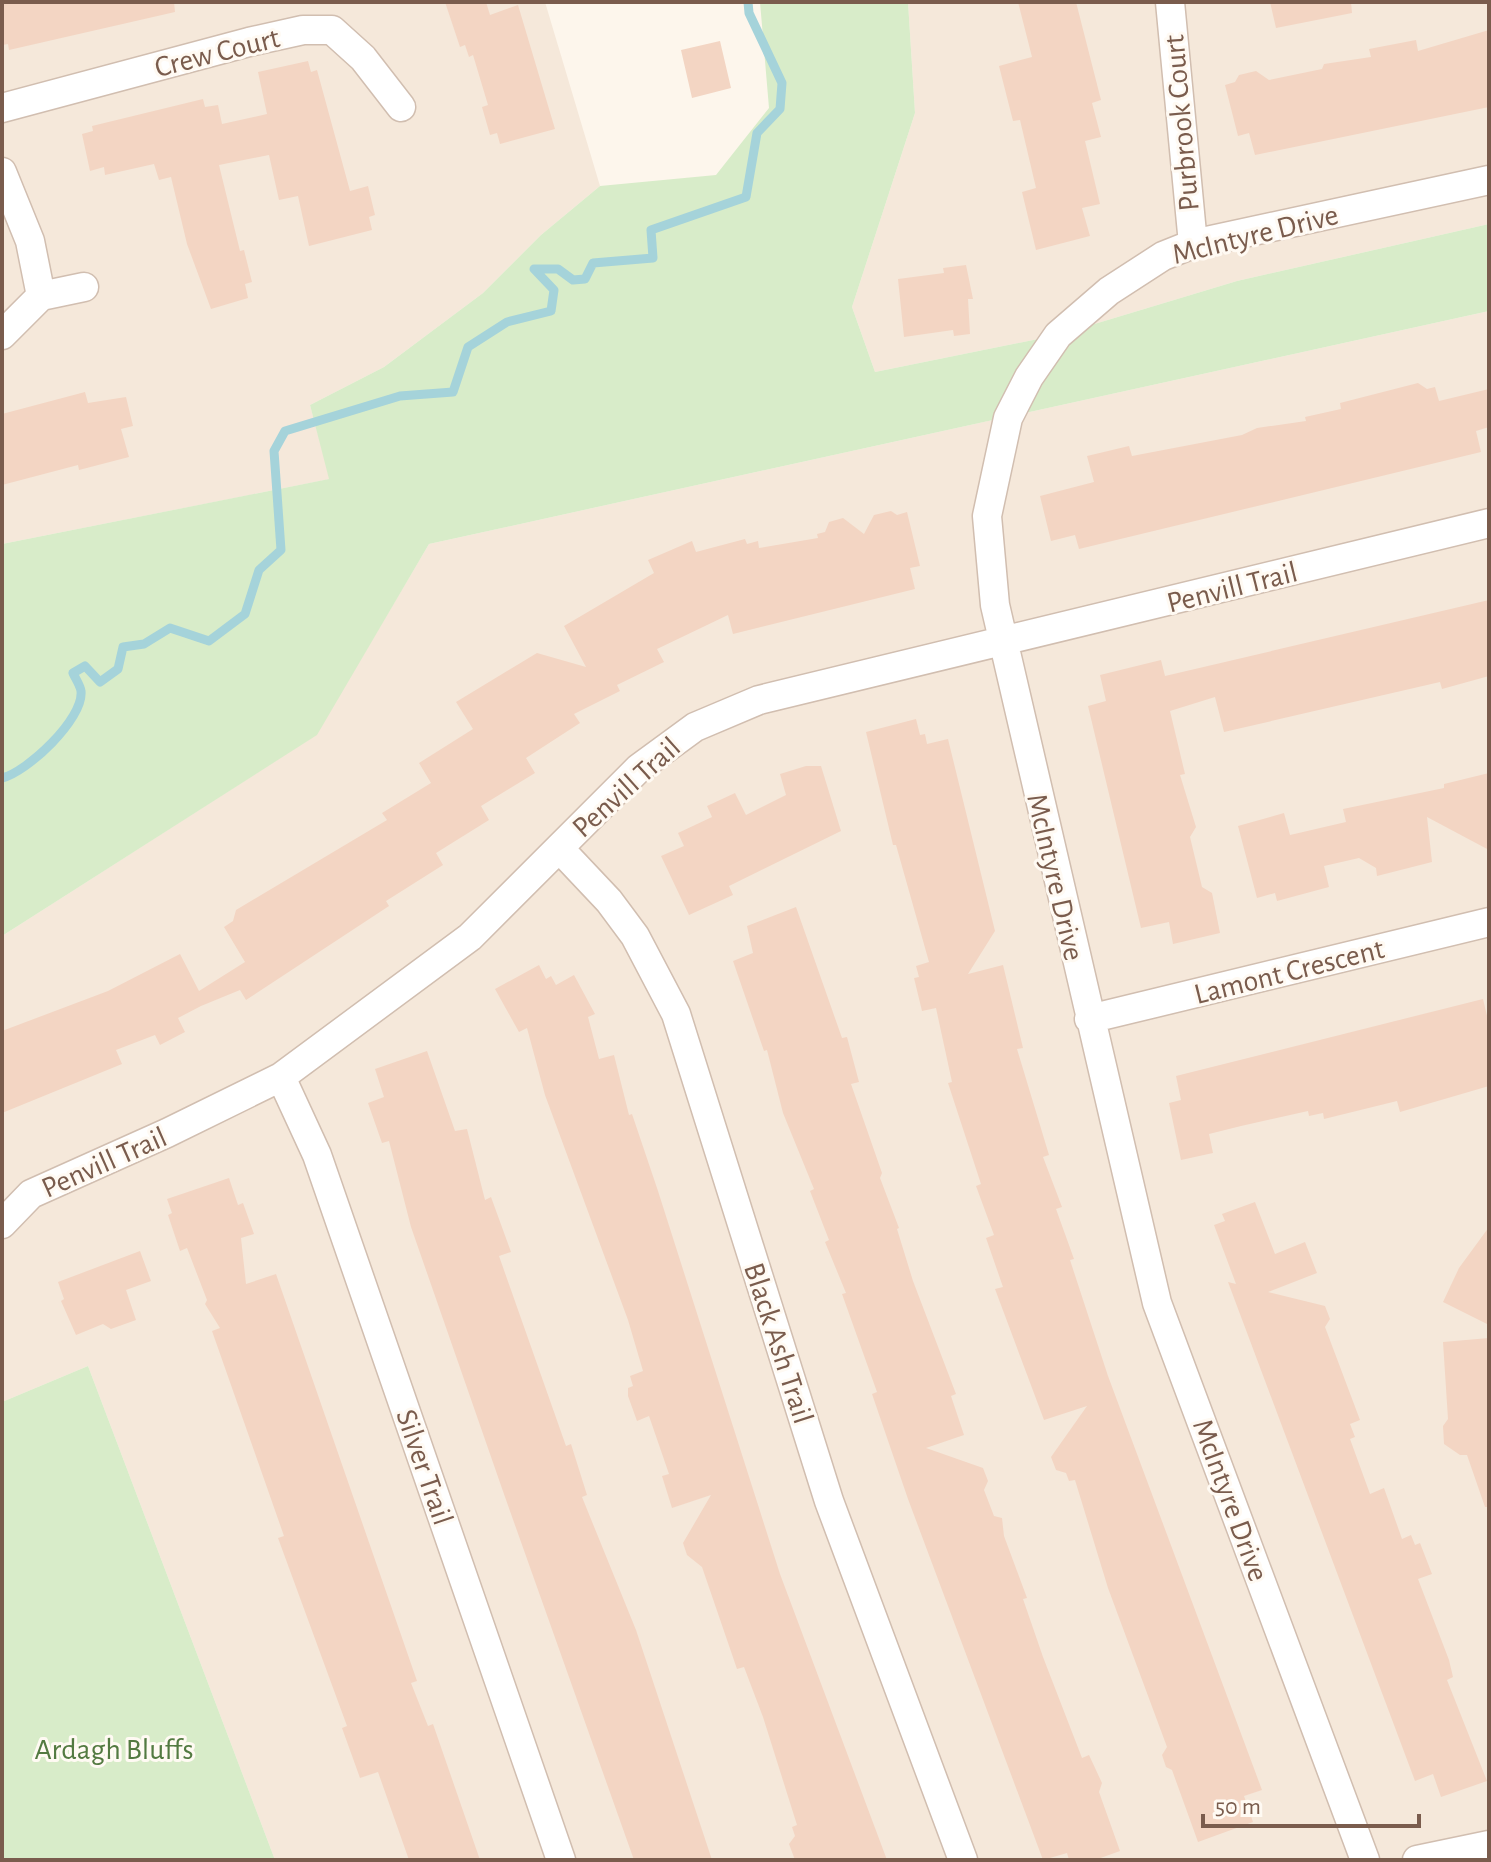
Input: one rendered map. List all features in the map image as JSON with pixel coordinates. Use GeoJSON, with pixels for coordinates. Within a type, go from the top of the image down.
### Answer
{"type":"FeatureCollection","features":[{"type":"Feature","properties":{"kind":"street","name":"Purbrook Court"},"geometry":{"type":"LineString","coordinates":[[1170,2],[1193,244]]}},
{"type":"Feature","properties":{"kind":"street","name":"Crew Court"},"geometry":{"type":"LineString","coordinates":[[2,108],[303,30],[332,30],[363,58],[401,107]]}},
{"type":"Feature","properties":{"kind":"street"},"geometry":{"type":"LineString","coordinates":[[2,172],[30,241],[41,296]]}},
{"type":"Feature","properties":{"kind":"street","name":"McIntyre Drive"},"geometry":{"type":"LineString","coordinates":[[1365,1860],[1157,1303],[1001,644],[987,516],[1008,418],[1029,377],[1058,335],[1109,291],[1163,256],[1193,244],[1489,180]]}},
{"type":"Feature","properties":{"kind":"street"},"geometry":{"type":"LineString","coordinates":[[2,335],[41,296],[84,287]]}},
{"type":"Feature","properties":{"kind":"street","name":"Penvill Trail"},"geometry":{"type":"LineString","coordinates":[[2,1224],[31,1194],[281,1077],[470,937],[639,768],[695,727],[759,700],[1001,644],[1489,523]]}},
{"type":"Feature","properties":{"kind":"street","name":"Black Ash Trail"},"geometry":{"type":"LineString","coordinates":[[559,848],[609,901],[635,936],[676,1014],[829,1501],[963,1860]]}},
{"type":"Feature","properties":{"kind":"street","name":"Lamont Crescent"},"geometry":{"type":"LineString","coordinates":[[1089,1019],[1489,922]]}},
{"type":"Feature","properties":{"kind":"street","name":"Silver Trail"},"geometry":{"type":"LineString","coordinates":[[281,1077],[317,1155],[561,1860]]}},
{"type":"Feature","properties":{"kind":"street"},"geometry":{"type":"LineString","coordinates":[[1417,1860],[1489,1845]]}},
{"type":"Feature","properties":{"kind":"shaded area"},"geometry":{"type":"Polygon","coordinates":[[[2,2],[545,2],[600,186],[541,235],[483,293],[384,367],[310,405],[330,479],[2,544],[2,2]]]}},
{"type":"Feature","properties":{"kind":"shaded area"},"geometry":{"type":"Polygon","coordinates":[[[908,2],[1489,2],[1489,224],[1237,281],[1058,335],[875,372],[852,307],[915,113],[908,2]]]}},
{"type":"Feature","properties":{"kind":"shaded area"},"geometry":{"type":"Polygon","coordinates":[[[1489,311],[1489,1860],[275,1860],[88,1366],[2,1402],[2,936],[316,735],[429,544],[1489,311]]]}},
{"type":"Feature","properties":{"kind":"green space"},"geometry":{"type":"Polygon","coordinates":[[[760,2],[908,2],[915,113],[852,307],[875,372],[1058,335],[1237,281],[1489,224],[1489,311],[429,544],[317,735],[2,936],[2,544],[329,479],[310,405],[384,367],[483,293],[541,235],[600,186],[716,175],[769,108],[760,2]]]}},
{"type":"Feature","properties":{"kind":"green space","name":"Ardagh Bluffs"},"geometry":{"type":"Polygon","coordinates":[[[88,1366],[275,1860],[2,1860],[2,1402],[88,1366]]]}},
{"type":"Feature","properties":{"kind":"building"},"geometry":{"type":"Polygon","coordinates":[[[2,2],[174,2],[175,12],[9,50],[8,44],[2,45],[2,2]]]}},
{"type":"Feature","properties":{"kind":"building"},"geometry":{"type":"Polygon","coordinates":[[[445,2],[486,2],[490,15],[518,5],[555,129],[500,144],[497,133],[490,135],[482,107],[488,105],[473,55],[469,57],[465,45],[460,47],[445,2]]]}},
{"type":"Feature","properties":{"kind":"building"},"geometry":{"type":"Polygon","coordinates":[[[1018,2],[1076,2],[1101,100],[1092,103],[1101,137],[1085,141],[1100,204],[1082,208],[1090,236],[1036,250],[1022,192],[1036,188],[1020,120],[1013,121],[999,66],[1032,57],[1018,2]]]}},
{"type":"Feature","properties":{"kind":"building"},"geometry":{"type":"Polygon","coordinates":[[[1270,2],[1351,2],[1352,13],[1276,28],[1270,2]]]}},
{"type":"Feature","properties":{"kind":"building"},"geometry":{"type":"Polygon","coordinates":[[[1489,30],[1489,107],[1255,155],[1249,133],[1238,136],[1225,85],[1235,82],[1239,75],[1256,71],[1269,80],[1322,69],[1324,64],[1371,57],[1369,49],[1416,40],[1418,51],[1489,30]]]}},
{"type":"Feature","properties":{"kind":"building"},"geometry":{"type":"Polygon","coordinates":[[[720,41],[731,88],[692,98],[681,50],[720,41]]]}},
{"type":"Feature","properties":{"kind":"building"},"geometry":{"type":"Polygon","coordinates":[[[308,61],[311,72],[317,70],[350,191],[368,186],[375,215],[369,217],[372,230],[309,246],[298,196],[279,200],[269,155],[219,165],[240,251],[244,250],[252,282],[245,284],[248,298],[211,309],[187,244],[171,177],[159,180],[154,164],[105,175],[104,167],[90,171],[82,134],[93,131],[92,126],[203,99],[205,107],[218,105],[222,124],[267,114],[258,72],[308,61]]]}},
{"type":"Feature","properties":{"kind":"building"},"geometry":{"type":"Polygon","coordinates":[[[966,265],[973,299],[968,299],[970,334],[954,336],[953,330],[904,337],[898,279],[944,273],[943,268],[966,265]]]}},
{"type":"Feature","properties":{"kind":"building"},"geometry":{"type":"Polygon","coordinates":[[[1418,383],[1427,389],[1435,387],[1439,401],[1489,389],[1489,427],[1476,431],[1481,452],[1079,549],[1075,535],[1051,541],[1040,496],[1094,482],[1087,456],[1129,446],[1132,456],[1242,435],[1257,428],[1306,421],[1305,417],[1341,409],[1340,403],[1418,383]]]}},
{"type":"Feature","properties":{"kind":"building"},"geometry":{"type":"Polygon","coordinates":[[[85,392],[88,403],[126,397],[133,426],[121,429],[129,457],[79,470],[78,465],[2,485],[2,414],[85,392]]]}},
{"type":"Feature","properties":{"kind":"building"},"geometry":{"type":"Polygon","coordinates":[[[891,511],[897,515],[907,512],[920,566],[910,568],[915,589],[733,634],[728,615],[657,649],[664,662],[617,685],[620,691],[574,714],[580,723],[526,758],[535,773],[481,806],[489,820],[436,853],[443,865],[386,901],[389,906],[246,1000],[240,990],[201,1006],[178,1018],[185,1032],[160,1045],[155,1035],[116,1050],[122,1064],[2,1113],[2,1031],[108,991],[180,954],[199,991],[245,962],[224,927],[233,921],[236,910],[387,820],[382,813],[431,783],[419,763],[473,729],[456,702],[537,653],[586,667],[564,626],[654,573],[648,560],[692,541],[696,552],[745,539],[747,544],[758,541],[759,548],[818,538],[817,534],[825,532],[829,522],[843,518],[864,534],[874,515],[891,511]]]}},
{"type":"Feature","properties":{"kind":"building"},"geometry":{"type":"Polygon","coordinates":[[[1489,600],[1489,676],[1442,689],[1440,682],[1224,732],[1215,697],[1170,711],[1185,774],[1180,775],[1196,827],[1190,837],[1202,887],[1212,893],[1220,933],[1173,944],[1169,922],[1141,928],[1088,706],[1106,701],[1100,675],[1161,660],[1165,676],[1489,600]]]}},
{"type":"Feature","properties":{"kind":"building"},"geometry":{"type":"Polygon","coordinates":[[[916,719],[920,735],[925,734],[927,744],[948,739],[995,931],[968,974],[1003,965],[1023,1048],[1017,1049],[1049,1155],[1043,1157],[1062,1207],[1056,1209],[1074,1259],[1070,1260],[1108,1376],[1262,1790],[1244,1796],[1253,1822],[1198,1842],[1172,1770],[1166,1767],[1162,1755],[1167,1747],[1108,1588],[1075,1480],[1069,1481],[1066,1473],[1056,1470],[1051,1457],[1087,1406],[1044,1420],[995,1289],[1003,1287],[986,1238],[994,1235],[976,1186],[981,1184],[948,1083],[952,1082],[936,1008],[922,1011],[914,978],[919,977],[916,966],[929,962],[896,845],[893,845],[866,732],[916,719]]]}},
{"type":"Feature","properties":{"kind":"building"},"geometry":{"type":"Polygon","coordinates":[[[806,766],[821,766],[841,831],[729,886],[733,895],[689,915],[661,856],[684,846],[678,833],[712,817],[707,806],[735,793],[746,815],[786,795],[780,774],[806,766]]]}},
{"type":"Feature","properties":{"kind":"building"},"geometry":{"type":"Polygon","coordinates":[[[1489,773],[1489,850],[1427,817],[1432,862],[1377,876],[1376,868],[1359,858],[1324,866],[1329,887],[1277,901],[1275,893],[1257,898],[1238,826],[1284,813],[1290,835],[1346,822],[1343,809],[1444,788],[1444,784],[1489,773]]]}},
{"type":"Feature","properties":{"kind":"building"},"geometry":{"type":"Polygon","coordinates":[[[796,907],[842,1038],[847,1037],[859,1082],[851,1084],[882,1173],[880,1178],[899,1228],[913,1281],[956,1394],[951,1396],[964,1435],[926,1448],[983,1468],[988,1481],[984,1490],[994,1516],[1002,1518],[1004,1536],[1027,1598],[1023,1599],[1043,1657],[1082,1758],[1089,1755],[1102,1783],[1099,1792],[1120,1851],[1095,1860],[1069,1860],[1067,1853],[1043,1860],[908,1499],[872,1394],[877,1392],[842,1294],[846,1293],[825,1242],[829,1240],[810,1191],[814,1189],[783,1113],[767,1050],[764,1051],[733,961],[753,953],[747,926],[796,907]]]}},
{"type":"Feature","properties":{"kind":"building"},"geometry":{"type":"Polygon","coordinates":[[[539,965],[546,979],[551,976],[556,985],[574,975],[595,1014],[588,1017],[599,1059],[614,1055],[629,1115],[632,1114],[658,1191],[780,1574],[887,1860],[795,1860],[789,1844],[795,1836],[792,1827],[797,1825],[763,1717],[744,1667],[737,1669],[702,1567],[687,1555],[683,1543],[711,1495],[672,1508],[662,1476],[669,1474],[649,1416],[637,1421],[628,1396],[628,1388],[633,1386],[630,1376],[643,1371],[628,1320],[545,1095],[527,1028],[519,1032],[495,989],[539,965]]]}},
{"type":"Feature","properties":{"kind":"building"},"geometry":{"type":"Polygon","coordinates":[[[1483,999],[1489,1024],[1489,1086],[1400,1112],[1397,1101],[1324,1119],[1323,1113],[1309,1116],[1308,1111],[1241,1126],[1209,1134],[1213,1153],[1181,1160],[1169,1103],[1181,1100],[1176,1076],[1483,999]]]}},
{"type":"Feature","properties":{"kind":"building"},"geometry":{"type":"Polygon","coordinates":[[[427,1051],[455,1131],[467,1129],[485,1200],[491,1197],[511,1252],[499,1256],[566,1446],[571,1444],[587,1495],[582,1497],[636,1630],[712,1860],[634,1860],[505,1497],[411,1227],[389,1141],[382,1143],[368,1103],[384,1097],[375,1069],[427,1051]]]}},
{"type":"Feature","properties":{"kind":"building"},"geometry":{"type":"Polygon","coordinates":[[[229,1178],[238,1205],[243,1203],[254,1234],[241,1238],[246,1284],[276,1274],[417,1681],[411,1683],[428,1726],[433,1724],[480,1860],[409,1860],[378,1772],[360,1778],[342,1728],[347,1726],[278,1538],[284,1536],[212,1331],[220,1328],[205,1304],[207,1300],[187,1248],[180,1251],[168,1215],[172,1213],[167,1199],[229,1178]]]}},
{"type":"Feature","properties":{"kind":"building"},"geometry":{"type":"Polygon","coordinates":[[[1255,1202],[1275,1254],[1305,1242],[1317,1273],[1268,1292],[1325,1306],[1330,1319],[1325,1327],[1360,1420],[1350,1424],[1355,1437],[1350,1439],[1370,1494],[1384,1488],[1402,1539],[1411,1535],[1415,1545],[1420,1543],[1432,1574],[1418,1579],[1449,1660],[1453,1677],[1447,1680],[1487,1781],[1441,1797],[1433,1774],[1415,1781],[1228,1282],[1236,1284],[1214,1225],[1225,1221],[1222,1214],[1255,1202]]]}},
{"type":"Feature","properties":{"kind":"building"},"geometry":{"type":"Polygon","coordinates":[[[1489,1227],[1489,1325],[1443,1302],[1459,1268],[1489,1227]]]}},
{"type":"Feature","properties":{"kind":"building"},"geometry":{"type":"Polygon","coordinates":[[[140,1251],[151,1281],[126,1290],[136,1320],[111,1329],[103,1324],[76,1335],[61,1301],[64,1299],[58,1282],[140,1251]]]}},
{"type":"Feature","properties":{"kind":"building"},"geometry":{"type":"Polygon","coordinates":[[[1489,1338],[1489,1507],[1485,1507],[1467,1455],[1460,1455],[1444,1444],[1443,1426],[1448,1419],[1443,1342],[1489,1338]]]}},
{"type":"Feature","properties":{"kind":"waterway"},"geometry":{"type":"LineString","coordinates":[[2,778],[13,774],[39,755],[73,716],[81,691],[73,673],[85,666],[100,682],[118,669],[123,647],[144,644],[170,628],[209,641],[245,614],[259,570],[281,550],[274,451],[285,431],[400,396],[453,392],[468,347],[507,322],[551,311],[554,290],[534,269],[558,269],[573,280],[585,279],[593,263],[653,258],[651,230],[746,197],[757,133],[780,109],[782,83],[749,13],[748,2]]}}]}
